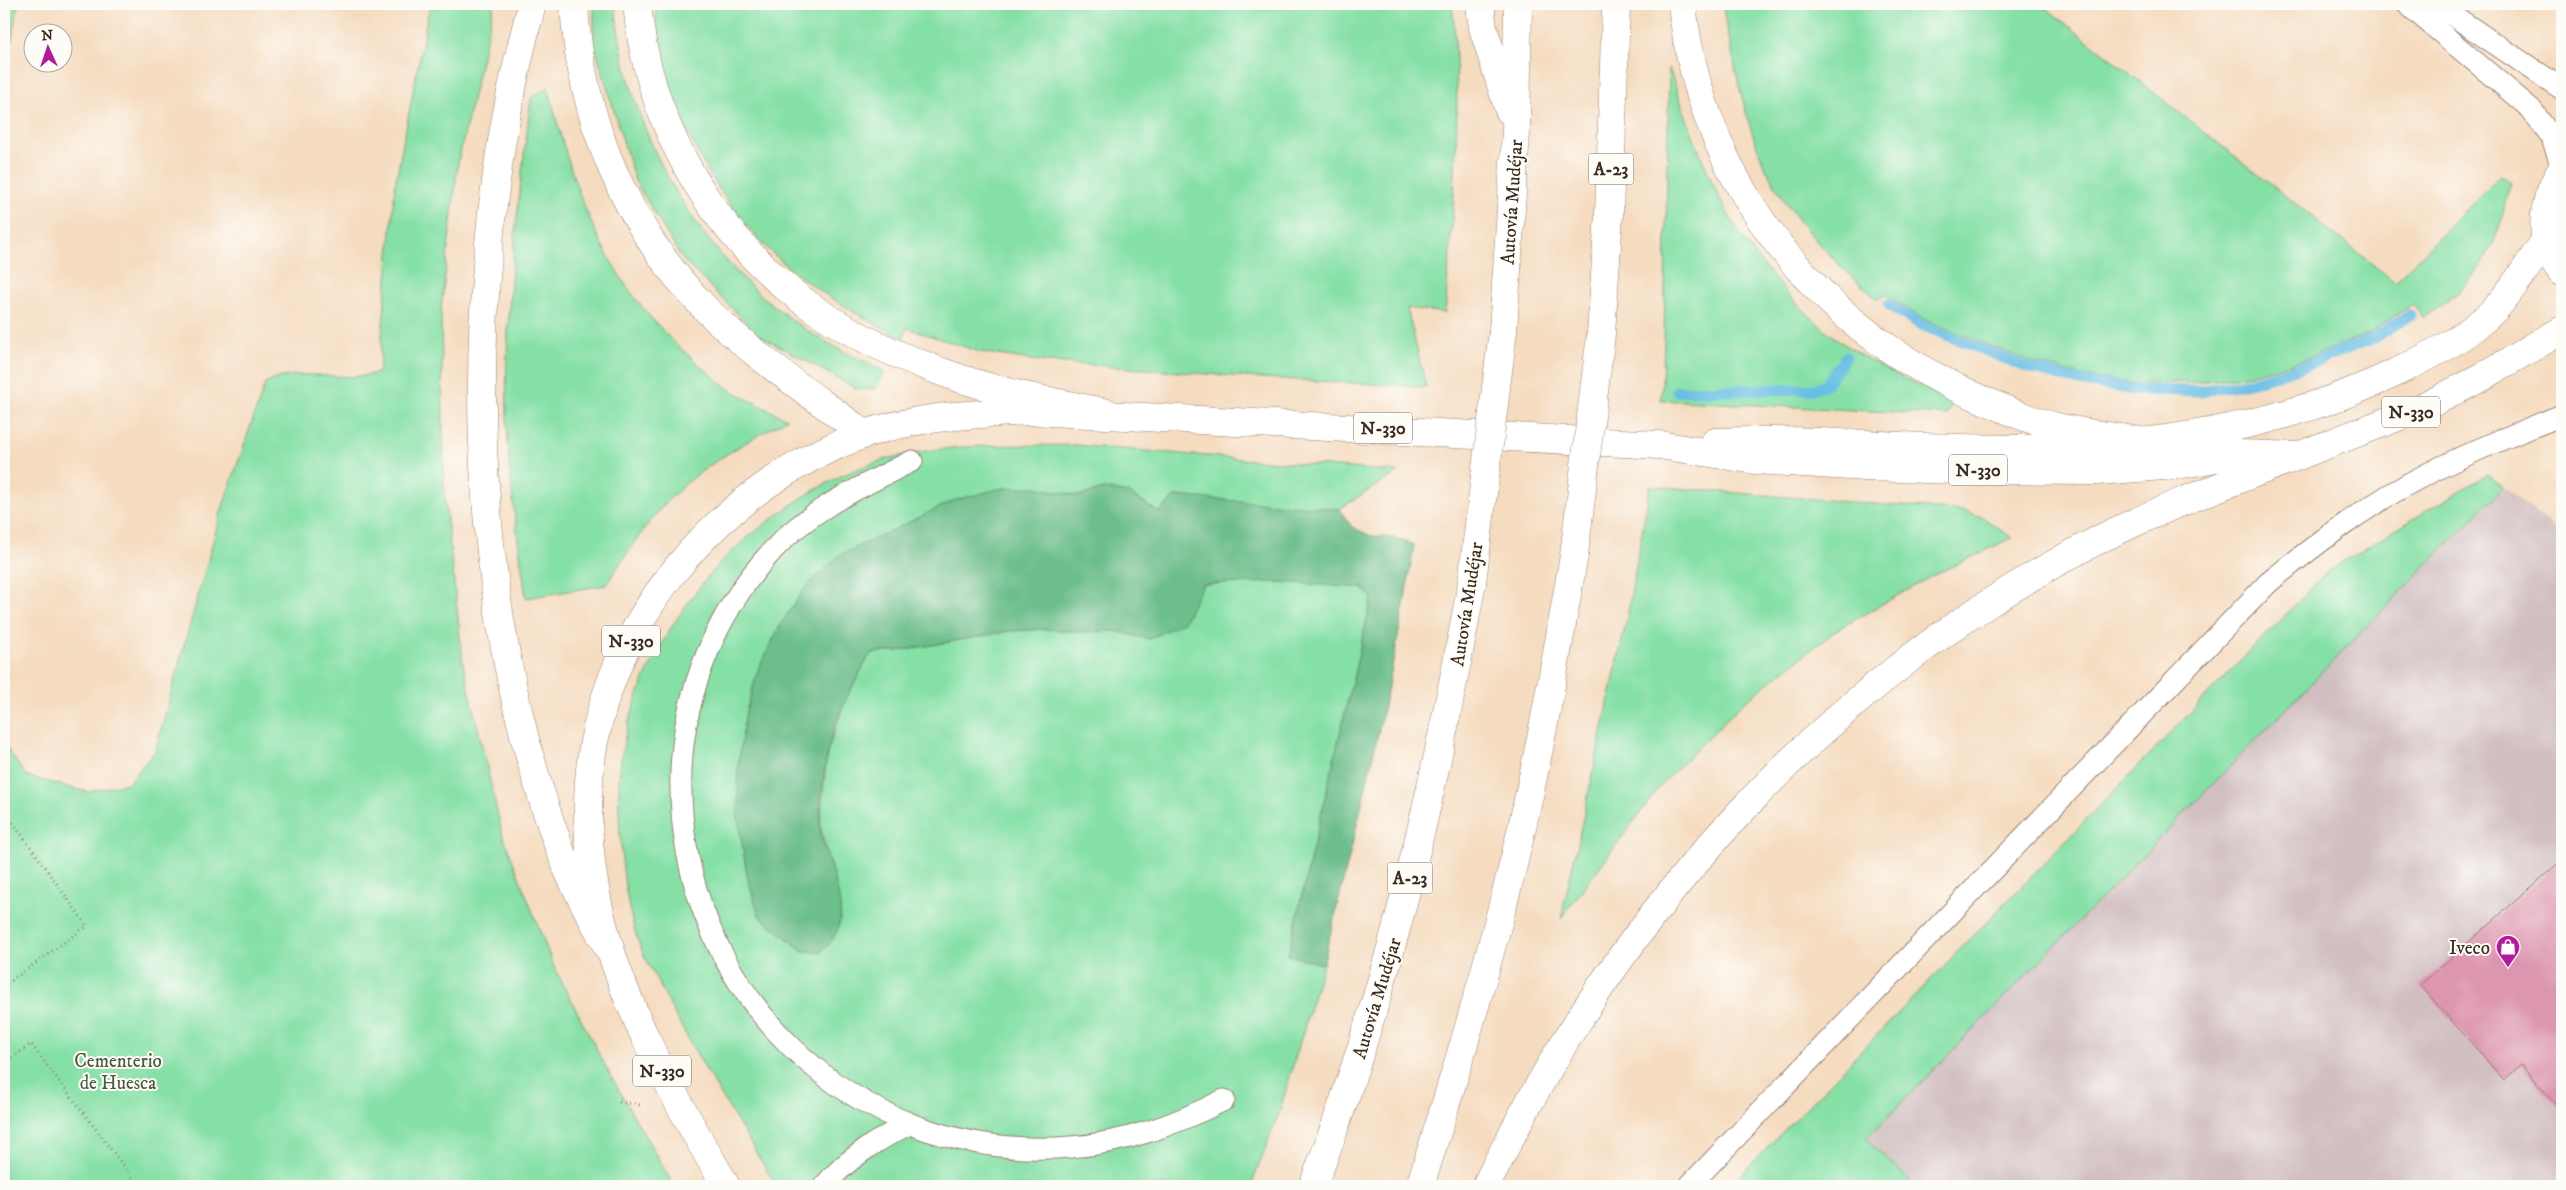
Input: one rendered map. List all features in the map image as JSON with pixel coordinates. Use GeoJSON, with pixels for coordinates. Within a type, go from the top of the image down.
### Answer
{"type":"FeatureCollection","features":[{"type":"Feature","properties":{"kind":"highway"},"geometry":{"type":"LineString","coordinates":[[532,4],[515,72],[498,166],[489,254],[481,366],[484,475],[492,562],[507,652],[527,741],[568,868],[609,950]]}},
{"type":"Feature","properties":{"kind":"highway"},"geometry":{"type":"LineString","coordinates":[[574,4],[579,64],[590,110],[604,152],[631,207],[668,266],[706,309],[747,347],[864,434]]}},
{"type":"Feature","properties":{"kind":"highway"},"geometry":{"type":"LineString","coordinates":[[637,4],[640,35],[654,94],[677,150],[713,209],[746,249],[790,291],[840,325],[908,358],[957,377],[998,389],[1107,413]]}},
{"type":"Feature","properties":{"kind":"highway"},"geometry":{"type":"LineString","coordinates":[[1480,4],[1483,28],[1516,132]]}},
{"type":"Feature","properties":{"kind":"highway","name":"Autovía Mudéjar"},"geometry":{"type":"LineString","coordinates":[[1314,1186],[1358,1060],[1385,973],[1406,893],[1434,780],[1472,582],[1503,331],[1516,132],[1518,4]]}},
{"type":"Feature","properties":{"kind":"highway","name":"A-23"},"geometry":{"type":"LineString","coordinates":[[1420,1186],[1458,1067],[1508,884],[1550,692],[1574,555],[1601,334],[1609,215],[1616,4]]}},
{"type":"Feature","properties":{"kind":"highway"},"geometry":{"type":"LineString","coordinates":[[1682,4],[1702,99],[1717,142],[1733,176],[1781,248],[1811,283],[1841,312],[1878,342],[1913,364],[1962,391],[2013,413],[2057,427],[2147,442]]}},
{"type":"Feature","properties":{"kind":"highway"},"geometry":{"type":"LineString","coordinates":[[2562,168],[2548,196],[2543,218],[2546,240],[2554,261],[2562,272]]}},
{"type":"Feature","properties":{"kind":"highway","name":"N-330"},"geometry":{"type":"LineString","coordinates":[[1659,445],[1757,440],[1960,448],[2024,448],[2147,442],[2227,429],[2284,414],[2389,376],[2461,337],[2494,310],[2546,240]]}},
{"type":"Feature","properties":{"kind":"highway","name":"N-330"},"geometry":{"type":"LineString","coordinates":[[726,1186],[662,1070],[609,950],[598,905],[592,864],[589,778],[594,741],[615,672],[639,626],[669,578],[703,537],[789,469],[864,434],[903,424],[990,413],[1032,411],[1107,413],[1659,445],[1755,460],[1865,467],[2097,471],[2177,464],[2239,454],[2298,456],[2426,406],[2482,377],[2562,330]]}},
{"type":"Feature","properties":{"kind":"highway"},"geometry":{"type":"LineString","coordinates":[[1486,1186],[1548,1067],[1582,1011],[1628,946],[1677,883],[1723,830],[1817,735],[1903,663],[2032,578],[2101,539],[2154,515],[2298,456]]}},
{"type":"Feature","properties":{"kind":"lane"},"geometry":{"type":"LineString","coordinates":[[2407,4],[2531,109],[2550,136],[2562,168]]}},
{"type":"Feature","properties":{"kind":"lane"},"geometry":{"type":"LineString","coordinates":[[2436,4],[2562,89]]}},
{"type":"Feature","properties":{"kind":"lane"},"geometry":{"type":"LineString","coordinates":[[1689,1186],[2268,583],[2328,536],[2382,500],[2437,469],[2562,415]]}},
{"type":"Feature","properties":{"kind":"lane"},"geometry":{"type":"LineString","coordinates":[[912,461],[829,504],[801,524],[775,548],[751,575],[725,617],[698,679],[688,717],[682,756],[683,834],[699,900],[716,945],[735,980],[784,1041],[813,1067],[844,1090],[909,1124],[952,1138],[992,1145],[1072,1148],[1112,1142],[1150,1132],[1188,1118],[1224,1100]]}},
{"type":"Feature","properties":{"kind":"lane"},"geometry":{"type":"LineString","coordinates":[[824,1186],[858,1154],[883,1137],[909,1124]]}},
{"type":"Feature","properties":{"kind":"path"},"geometry":{"type":"LineString","coordinates":[[4,810],[87,926],[4,986]]}},
{"type":"Feature","properties":{"kind":"path"},"geometry":{"type":"LineString","coordinates":[[4,1064],[31,1044],[139,1186]]}},
{"type":"Feature","properties":{"kind":"shaded area"},"geometry":{"type":"Polygon","coordinates":[[[2503,487],[2548,522],[2562,538],[2562,1186],[1905,1186],[1909,1182],[1866,1139],[2503,487]]]}},
{"type":"Feature","properties":{"kind":"green space"},"geometry":{"type":"Polygon","coordinates":[[[4,4],[18,4],[4,84],[4,4]]]}},
{"type":"Feature","properties":{"kind":"green space","name":"Cementerio de Huesca"},"geometry":{"type":"Polygon","coordinates":[[[430,4],[494,4],[458,162],[441,310],[444,492],[463,663],[502,833],[554,967],[609,1073],[674,1186],[4,1186],[4,744],[26,776],[87,792],[128,783],[155,751],[222,509],[265,384],[278,378],[292,376],[351,377],[379,372],[395,185],[430,4]]]}},
{"type":"Feature","properties":{"kind":"green space"},"geometry":{"type":"Polygon","coordinates":[[[594,4],[615,4],[623,55],[637,106],[656,154],[681,200],[711,243],[746,282],[786,316],[836,348],[885,371],[876,389],[857,389],[759,335],[683,260],[635,181],[594,44],[594,4]]]}},
{"type":"Feature","properties":{"kind":"green space"},"geometry":{"type":"Polygon","coordinates":[[[655,4],[1452,4],[1457,81],[1457,120],[1454,197],[1445,313],[1407,308],[1426,387],[1259,378],[1037,361],[980,352],[907,328],[903,339],[839,303],[802,278],[772,252],[744,223],[720,191],[700,156],[683,120],[669,82],[660,43],[655,4]]]}},
{"type":"Feature","properties":{"kind":"green space"},"geometry":{"type":"Polygon","coordinates":[[[1722,4],[2041,4],[2395,282],[2501,175],[2511,182],[2502,219],[2492,246],[2477,270],[2459,291],[2424,318],[2413,304],[2370,333],[2300,361],[2251,375],[2199,382],[2135,384],[2084,376],[2028,361],[1923,319],[1886,295],[1877,299],[1844,270],[1814,238],[1787,204],[1775,185],[1757,148],[1745,108],[1722,4]]]}},
{"type":"Feature","properties":{"kind":"green space"},"geometry":{"type":"Polygon","coordinates":[[[1669,68],[1698,149],[1715,189],[1735,226],[1767,270],[1805,312],[1847,346],[1891,372],[1953,401],[1947,415],[1661,400],[1664,344],[1669,68]]]}},
{"type":"Feature","properties":{"kind":"green space"},"geometry":{"type":"Polygon","coordinates":[[[548,87],[558,127],[583,202],[598,236],[616,269],[637,301],[663,331],[720,382],[736,393],[787,419],[721,458],[675,493],[647,526],[606,585],[526,598],[509,463],[507,418],[508,338],[513,258],[531,98],[548,87]]]}},
{"type":"Feature","properties":{"kind":"green space"},"geometry":{"type":"Polygon","coordinates":[[[1075,445],[1398,472],[1339,509],[1268,505],[1159,513],[1129,493],[1104,489],[1078,496],[1036,487],[781,624],[758,670],[745,715],[738,818],[747,875],[759,916],[803,951],[836,887],[820,826],[827,753],[846,698],[871,653],[898,651],[1010,631],[1046,629],[1080,632],[1115,631],[1149,639],[1184,621],[1203,584],[1283,582],[1363,588],[1372,598],[1288,955],[1323,964],[1280,1110],[1251,1186],[776,1186],[675,1015],[646,960],[634,930],[623,870],[619,822],[619,781],[622,751],[629,720],[639,691],[667,634],[703,583],[723,560],[742,542],[777,515],[825,484],[877,462],[925,451],[975,446],[1075,445]]]}},
{"type":"Feature","properties":{"kind":"green space"},"geometry":{"type":"Polygon","coordinates":[[[2487,474],[2503,487],[1866,1139],[1910,1181],[1905,1186],[1730,1186],[2328,571],[2487,474]]]}},
{"type":"Feature","properties":{"kind":"green space"},"geometry":{"type":"Polygon","coordinates":[[[1650,486],[1965,511],[1984,518],[2012,538],[1932,576],[1838,629],[1744,702],[1662,784],[1561,918],[1627,618],[1650,486]]]}},
{"type":"Feature","properties":{"kind":"green space"},"geometry":{"type":"Polygon","coordinates":[[[1036,487],[1078,496],[1104,489],[1129,493],[1159,513],[1175,496],[1339,509],[1352,527],[1371,536],[1395,538],[1414,545],[1385,703],[1323,964],[1288,955],[1372,598],[1363,588],[1283,582],[1203,584],[1184,622],[1149,639],[1115,631],[1080,632],[1046,629],[1010,631],[898,651],[871,653],[851,689],[834,728],[827,754],[822,790],[820,826],[823,843],[838,893],[839,925],[833,939],[820,953],[803,951],[759,916],[747,875],[738,818],[738,765],[745,715],[758,670],[781,624],[804,589],[838,556],[955,500],[1002,488],[1036,487]]]}},
{"type":"Feature","properties":{"kind":"building"},"geometry":{"type":"Polygon","coordinates":[[[2562,860],[2562,1112],[2521,1065],[2504,1080],[2420,985],[2562,860]]]}},
{"type":"Feature","properties":{"kind":"waterway"},"geometry":{"type":"LineString","coordinates":[[1889,305],[1921,325],[2026,367],[2079,381],[2135,390],[2201,391],[2253,382],[2302,367],[2374,338],[2410,315]]}},
{"type":"Feature","properties":{"kind":"waterway"},"geometry":{"type":"LineString","coordinates":[[1677,391],[1815,389],[1826,384],[1846,357]]}},
{"type":"Feature","properties":{"kind":"place","name":"Iveco"},"geometry":{"type":"Point","coordinates":[2508,968]}}]}
